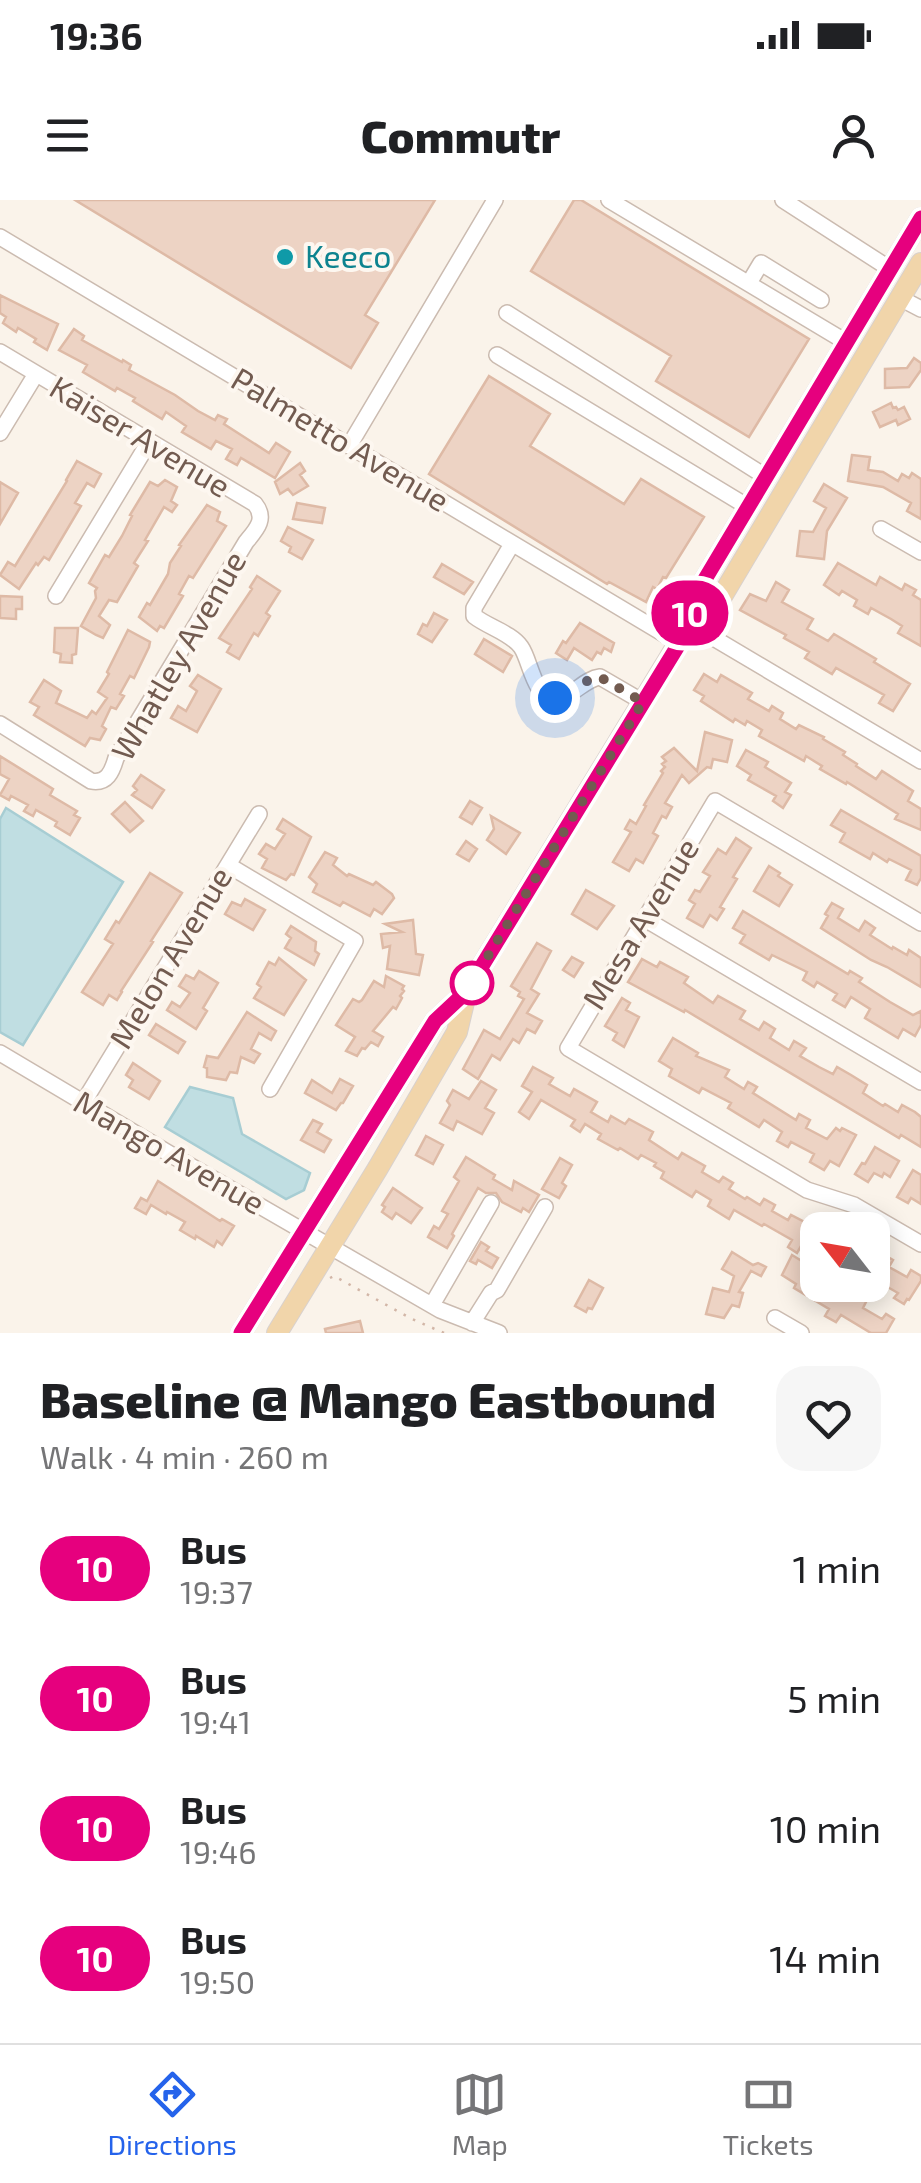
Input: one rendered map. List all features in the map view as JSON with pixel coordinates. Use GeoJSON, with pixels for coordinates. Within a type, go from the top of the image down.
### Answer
{"type":"FeatureCollection","features":[{"type":"Feature","properties":{"kind":"main road"},"geometry":{"type":"LineString","coordinates":[[241,1333],[435,1021],[466,992],[679,644],[690,624],[689,606],[921,218]]}},
{"type":"Feature","properties":{"kind":"main road"},"geometry":{"type":"LineString","coordinates":[[690,624],[708,618],[920,268]]}},
{"type":"Feature","properties":{"kind":"main road"},"geometry":{"type":"LineString","coordinates":[[277,1333],[457,1032],[466,992]]}},
{"type":"Feature","properties":{"kind":"street"},"geometry":{"type":"LineString","coordinates":[[349,446],[495,200]]}},
{"type":"Feature","properties":{"kind":"street"},"geometry":{"type":"LineString","coordinates":[[610,200],[846,342]]}},
{"type":"Feature","properties":{"kind":"street"},"geometry":{"type":"LineString","coordinates":[[783,200],[890,268]]}},
{"type":"Feature","properties":{"kind":"street","name":"Palmetto Avenue"},"geometry":{"type":"LineString","coordinates":[[0,237],[679,644]]}},
{"type":"Feature","properties":{"kind":"street"},"geometry":{"type":"LineString","coordinates":[[749,284],[762,263],[821,300]]}},
{"type":"Feature","properties":{"kind":"street"},"geometry":{"type":"LineString","coordinates":[[900,298],[921,309]]}},
{"type":"Feature","properties":{"kind":"street"},"geometry":{"type":"LineString","coordinates":[[507,314],[766,477]]}},
{"type":"Feature","properties":{"kind":"street","name":"Kaiser Avenue"},"geometry":{"type":"LineString","coordinates":[[0,352],[255,504],[261,517],[254,532]]}},
{"type":"Feature","properties":{"kind":"street"},"geometry":{"type":"LineString","coordinates":[[497,356],[748,507]]}},
{"type":"Feature","properties":{"kind":"street"},"geometry":{"type":"LineString","coordinates":[[0,433],[36,374]]}},
{"type":"Feature","properties":{"kind":"street"},"geometry":{"type":"LineString","coordinates":[[56,596],[148,442]]}},
{"type":"Feature","properties":{"kind":"street"},"geometry":{"type":"LineString","coordinates":[[880,529],[921,552]]}},
{"type":"Feature","properties":{"kind":"street","name":"Whatley Avenue"},"geometry":{"type":"LineString","coordinates":[[0,724],[91,781],[104,781],[254,532]]}},
{"type":"Feature","properties":{"kind":"street"},"geometry":{"type":"LineString","coordinates":[[512,544],[474,608],[474,616],[522,648],[540,690],[547,695],[564,696],[600,677],[643,702]]}},
{"type":"Feature","properties":{"kind":"street"},"geometry":{"type":"LineString","coordinates":[[690,624],[921,761]]}},
{"type":"Feature","properties":{"kind":"street","name":"Mesa Avenue"},"geometry":{"type":"LineString","coordinates":[[921,923],[714,801],[568,1048],[807,1190],[854,1205],[921,1244]]}},
{"type":"Feature","properties":{"kind":"street","name":"Melon Avenue"},"geometry":{"type":"LineString","coordinates":[[83,1102],[259,814]]}},
{"type":"Feature","properties":{"kind":"street"},"geometry":{"type":"LineString","coordinates":[[228,865],[355,941],[270,1089]]}},
{"type":"Feature","properties":{"kind":"street"},"geometry":{"type":"LineString","coordinates":[[645,919],[921,1082]]}},
{"type":"Feature","properties":{"kind":"street","name":"Mango Avenue"},"geometry":{"type":"LineString","coordinates":[[0,1053],[432,1305],[499,1333]]}},
{"type":"Feature","properties":{"kind":"street"},"geometry":{"type":"LineString","coordinates":[[432,1305],[491,1203]]}},
{"type":"Feature","properties":{"kind":"street"},"geometry":{"type":"LineString","coordinates":[[472,1322],[497,1290],[545,1207]]}},
{"type":"Feature","properties":{"kind":"street"},"geometry":{"type":"LineString","coordinates":[[775,1318],[800,1333]]}},
{"type":"Feature","properties":{"kind":"path"},"geometry":{"type":"LineString","coordinates":[[326,1281],[334,1276],[444,1333]]}},
{"type":"Feature","properties":{"kind":"water"},"geometry":{"type":"Polygon","coordinates":[[[6,808],[123,882],[23,1045],[0,1032],[0,819],[6,808]]]}},
{"type":"Feature","properties":{"kind":"water"},"geometry":{"type":"Polygon","coordinates":[[[190,1087],[233,1098],[242,1134],[310,1173],[304,1190],[286,1199],[165,1127],[190,1087]]]}},
{"type":"Feature","properties":{"kind":"building","name":"Keeco"},"geometry":{"type":"Polygon","coordinates":[[[75,200],[435,200],[365,315],[378,323],[351,368],[75,200]]]}},
{"type":"Feature","properties":{"kind":"building"},"geometry":{"type":"Polygon","coordinates":[[[574,200],[581,200],[809,339],[749,437],[656,381],[671,356],[531,271],[574,200]]]}},
{"type":"Feature","properties":{"kind":"building"},"geometry":{"type":"Polygon","coordinates":[[[0,295],[58,324],[47,350],[34,342],[36,339],[3,323],[6,317],[0,313],[0,295]]]}},
{"type":"Feature","properties":{"kind":"building"},"geometry":{"type":"Polygon","coordinates":[[[74,329],[84,336],[82,340],[123,360],[131,365],[129,370],[198,411],[215,420],[218,415],[227,419],[224,424],[269,453],[276,443],[290,452],[275,478],[241,458],[237,465],[226,459],[232,449],[216,441],[211,449],[182,432],[186,426],[166,412],[162,419],[133,401],[135,398],[83,372],[87,365],[59,350],[74,329]]]}},
{"type":"Feature","properties":{"kind":"building"},"geometry":{"type":"Polygon","coordinates":[[[914,358],[921,363],[921,370],[909,387],[885,388],[885,369],[907,368],[914,358]]]}},
{"type":"Feature","properties":{"kind":"building"},"geometry":{"type":"Polygon","coordinates":[[[489,376],[550,414],[530,446],[624,504],[641,479],[704,517],[646,602],[607,584],[429,474],[489,376]]]}},
{"type":"Feature","properties":{"kind":"building"},"geometry":{"type":"Polygon","coordinates":[[[891,403],[898,410],[904,407],[910,419],[880,427],[873,412],[891,403]]]}},
{"type":"Feature","properties":{"kind":"building"},"geometry":{"type":"Polygon","coordinates":[[[852,455],[870,457],[868,470],[883,472],[898,481],[902,474],[909,478],[912,473],[921,479],[921,519],[907,511],[911,503],[883,487],[848,481],[852,455]]]}},
{"type":"Feature","properties":{"kind":"building"},"geometry":{"type":"Polygon","coordinates":[[[77,461],[101,474],[94,487],[87,483],[75,503],[81,506],[49,560],[44,557],[36,563],[19,589],[0,575],[8,562],[15,566],[77,461]]]}},
{"type":"Feature","properties":{"kind":"building"},"geometry":{"type":"Polygon","coordinates":[[[300,463],[305,471],[300,475],[308,486],[293,495],[288,489],[280,494],[275,482],[300,463]]]}},
{"type":"Feature","properties":{"kind":"building"},"geometry":{"type":"Polygon","coordinates":[[[165,480],[177,487],[171,501],[177,505],[172,512],[164,507],[117,602],[109,600],[99,616],[110,625],[103,638],[81,626],[96,598],[97,588],[89,583],[122,536],[150,482],[158,486],[165,480]]]}},
{"type":"Feature","properties":{"kind":"building"},"geometry":{"type":"Polygon","coordinates":[[[0,482],[18,493],[0,524],[0,482]]]}},
{"type":"Feature","properties":{"kind":"building"},"geometry":{"type":"Polygon","coordinates":[[[824,484],[847,498],[827,531],[824,559],[797,556],[800,531],[813,532],[826,508],[814,501],[824,484]]]}},
{"type":"Feature","properties":{"kind":"building"},"geometry":{"type":"Polygon","coordinates":[[[297,503],[325,508],[322,523],[293,519],[297,503]]]}},
{"type":"Feature","properties":{"kind":"building"},"geometry":{"type":"Polygon","coordinates":[[[207,505],[220,512],[217,521],[226,526],[193,578],[189,576],[179,594],[183,596],[164,628],[160,626],[157,631],[139,617],[168,574],[179,545],[207,505]]]}},
{"type":"Feature","properties":{"kind":"building"},"geometry":{"type":"Polygon","coordinates":[[[288,527],[313,540],[302,559],[289,552],[291,547],[281,541],[288,527]]]}},
{"type":"Feature","properties":{"kind":"building"},"geometry":{"type":"Polygon","coordinates":[[[838,563],[876,585],[880,577],[902,590],[905,584],[916,590],[913,595],[921,600],[921,646],[898,633],[902,626],[891,619],[871,608],[868,614],[854,606],[857,600],[824,585],[838,563]]]}},
{"type":"Feature","properties":{"kind":"building"},"geometry":{"type":"Polygon","coordinates":[[[442,564],[473,582],[464,594],[434,577],[442,564]]]}},
{"type":"Feature","properties":{"kind":"building"},"geometry":{"type":"Polygon","coordinates":[[[257,576],[280,591],[258,636],[254,633],[239,659],[227,652],[231,645],[219,638],[257,576]]]}},
{"type":"Feature","properties":{"kind":"building"},"geometry":{"type":"Polygon","coordinates":[[[776,582],[789,590],[782,602],[813,619],[807,629],[828,641],[834,634],[910,684],[893,711],[879,703],[884,695],[836,668],[832,674],[805,658],[809,652],[784,638],[786,635],[740,610],[750,594],[766,601],[776,582]]]}},
{"type":"Feature","properties":{"kind":"building"},"geometry":{"type":"Polygon","coordinates":[[[0,596],[22,597],[22,609],[16,609],[16,619],[0,618],[0,596]]]}},
{"type":"Feature","properties":{"kind":"building"},"geometry":{"type":"Polygon","coordinates":[[[434,613],[447,620],[432,642],[418,634],[434,613]]]}},
{"type":"Feature","properties":{"kind":"building"},"geometry":{"type":"Polygon","coordinates":[[[580,623],[614,643],[611,652],[604,648],[592,660],[574,648],[567,660],[556,653],[580,623]]]}},
{"type":"Feature","properties":{"kind":"building"},"geometry":{"type":"Polygon","coordinates":[[[55,628],[78,628],[72,663],[60,662],[61,654],[54,652],[55,628]]]}},
{"type":"Feature","properties":{"kind":"building"},"geometry":{"type":"Polygon","coordinates":[[[128,630],[150,642],[149,647],[134,678],[130,676],[120,694],[124,696],[116,709],[111,707],[100,740],[90,738],[85,746],[34,715],[39,707],[30,702],[44,680],[61,691],[56,703],[87,718],[92,711],[96,714],[107,698],[98,692],[128,630]]]}},
{"type":"Feature","properties":{"kind":"building"},"geometry":{"type":"Polygon","coordinates":[[[484,639],[512,656],[503,672],[475,654],[484,639]]]}},
{"type":"Feature","properties":{"kind":"building"},"geometry":{"type":"Polygon","coordinates":[[[704,674],[717,682],[721,675],[752,693],[748,699],[769,711],[772,706],[783,713],[780,719],[796,729],[799,725],[824,737],[876,779],[882,771],[913,791],[908,801],[921,809],[921,830],[895,819],[898,814],[820,769],[822,766],[806,756],[804,761],[759,736],[762,730],[747,721],[745,725],[735,719],[733,722],[701,701],[704,696],[694,690],[704,674]]]}},
{"type":"Feature","properties":{"kind":"building"},"geometry":{"type":"Polygon","coordinates":[[[198,675],[221,689],[197,732],[171,718],[178,706],[186,711],[197,691],[190,686],[198,675]]]}},
{"type":"Feature","properties":{"kind":"building"},"geometry":{"type":"Polygon","coordinates":[[[705,732],[732,740],[727,762],[713,759],[711,768],[707,767],[689,783],[682,775],[665,803],[672,807],[653,833],[658,836],[643,863],[636,859],[629,871],[613,862],[631,832],[625,829],[630,820],[636,824],[663,773],[662,764],[666,761],[662,757],[674,748],[697,771],[705,732]]]}},
{"type":"Feature","properties":{"kind":"building"},"geometry":{"type":"Polygon","coordinates":[[[746,750],[768,762],[765,767],[791,783],[785,792],[791,795],[783,808],[773,801],[776,796],[748,780],[751,775],[737,766],[746,750]]]}},
{"type":"Feature","properties":{"kind":"building"},"geometry":{"type":"Polygon","coordinates":[[[0,756],[53,789],[50,795],[77,811],[74,815],[80,818],[70,835],[36,810],[33,816],[24,811],[28,805],[0,795],[9,779],[0,774],[0,756]]]}},
{"type":"Feature","properties":{"kind":"building"},"geometry":{"type":"Polygon","coordinates":[[[141,775],[164,790],[152,808],[132,795],[141,775]]]}},
{"type":"Feature","properties":{"kind":"building"},"geometry":{"type":"Polygon","coordinates":[[[470,801],[482,808],[472,824],[460,817],[470,801]]]}},
{"type":"Feature","properties":{"kind":"building"},"geometry":{"type":"Polygon","coordinates":[[[125,802],[143,821],[130,832],[112,814],[125,802]]]}},
{"type":"Feature","properties":{"kind":"building"},"geometry":{"type":"Polygon","coordinates":[[[841,810],[921,856],[921,878],[917,885],[906,880],[911,870],[873,853],[870,859],[840,842],[845,833],[831,825],[841,810]]]}},
{"type":"Feature","properties":{"kind":"building"},"geometry":{"type":"Polygon","coordinates":[[[491,816],[520,833],[506,854],[487,840],[494,829],[491,816]]]}},
{"type":"Feature","properties":{"kind":"building"},"geometry":{"type":"Polygon","coordinates":[[[283,819],[311,837],[294,875],[286,880],[262,868],[267,859],[259,854],[266,844],[275,849],[285,834],[277,829],[283,819]]]}},
{"type":"Feature","properties":{"kind":"building"},"geometry":{"type":"Polygon","coordinates":[[[736,838],[751,848],[733,877],[737,879],[720,907],[724,909],[717,920],[710,915],[703,927],[687,918],[695,904],[689,900],[695,890],[700,892],[710,876],[703,872],[718,849],[726,854],[736,838]]]}},
{"type":"Feature","properties":{"kind":"building"},"geometry":{"type":"Polygon","coordinates":[[[466,841],[477,849],[469,861],[457,854],[466,841]]]}},
{"type":"Feature","properties":{"kind":"building"},"geometry":{"type":"Polygon","coordinates":[[[325,852],[337,858],[333,865],[347,876],[373,885],[376,882],[392,894],[394,898],[382,914],[374,909],[370,916],[313,892],[317,884],[309,877],[325,852]]]}},
{"type":"Feature","properties":{"kind":"building"},"geometry":{"type":"Polygon","coordinates":[[[769,866],[792,885],[779,906],[754,891],[769,866]]]}},
{"type":"Feature","properties":{"kind":"building"},"geometry":{"type":"Polygon","coordinates":[[[150,873],[182,893],[117,1000],[109,995],[103,1005],[82,992],[113,944],[105,939],[150,873]]]}},
{"type":"Feature","properties":{"kind":"building"},"geometry":{"type":"Polygon","coordinates":[[[586,890],[614,906],[597,929],[572,914],[586,890]]]}},
{"type":"Feature","properties":{"kind":"building"},"geometry":{"type":"Polygon","coordinates":[[[245,899],[265,910],[253,930],[225,914],[232,902],[241,906],[245,899]]]}},
{"type":"Feature","properties":{"kind":"building"},"geometry":{"type":"Polygon","coordinates":[[[832,903],[843,909],[838,918],[859,931],[865,921],[875,928],[870,935],[892,949],[907,955],[909,950],[921,958],[921,987],[821,928],[832,903]]]}},
{"type":"Feature","properties":{"kind":"building"},"geometry":{"type":"Polygon","coordinates":[[[743,911],[848,974],[850,971],[862,978],[859,982],[913,1015],[921,1011],[921,1025],[915,1036],[903,1029],[898,1038],[865,1018],[870,1009],[851,997],[845,1007],[833,1000],[837,994],[817,982],[814,987],[803,980],[807,972],[772,955],[769,960],[740,943],[745,935],[733,928],[743,911]]]}},
{"type":"Feature","properties":{"kind":"building"},"geometry":{"type":"Polygon","coordinates":[[[413,920],[416,954],[423,955],[419,975],[387,969],[390,946],[383,948],[381,934],[402,932],[385,924],[413,920]]]}},
{"type":"Feature","properties":{"kind":"building"},"geometry":{"type":"Polygon","coordinates":[[[291,926],[316,942],[315,951],[319,954],[314,965],[285,948],[291,938],[286,934],[291,926]]]}},
{"type":"Feature","properties":{"kind":"building"},"geometry":{"type":"Polygon","coordinates":[[[537,943],[551,951],[531,989],[539,994],[527,1013],[542,1021],[535,1033],[527,1029],[519,1043],[513,1039],[500,1060],[492,1055],[478,1079],[463,1069],[484,1030],[500,1039],[524,999],[511,986],[537,943]]]}},
{"type":"Feature","properties":{"kind":"building"},"geometry":{"type":"Polygon","coordinates":[[[572,957],[583,963],[574,977],[563,970],[572,957]]]}},
{"type":"Feature","properties":{"kind":"building"},"geometry":{"type":"Polygon","coordinates":[[[279,958],[306,980],[284,1015],[254,998],[269,962],[275,965],[279,958]]]}},
{"type":"Feature","properties":{"kind":"building"},"geometry":{"type":"Polygon","coordinates":[[[642,959],[657,967],[660,962],[688,977],[684,983],[713,1003],[718,996],[745,1011],[740,1019],[759,1030],[764,1022],[775,1029],[770,1038],[789,1050],[794,1041],[806,1048],[800,1056],[819,1067],[833,1074],[837,1067],[851,1075],[867,1085],[863,1093],[883,1106],[898,1112],[902,1105],[915,1112],[921,1117],[921,1147],[901,1135],[899,1138],[685,1010],[628,982],[642,959]]]}},
{"type":"Feature","properties":{"kind":"building"},"geometry":{"type":"Polygon","coordinates":[[[199,971],[218,983],[196,1029],[167,1010],[172,1002],[180,1007],[190,993],[179,986],[186,975],[194,979],[199,971]]]}},
{"type":"Feature","properties":{"kind":"building"},"geometry":{"type":"Polygon","coordinates":[[[386,976],[404,986],[402,998],[373,1031],[383,1037],[378,1046],[371,1042],[357,1056],[346,1051],[355,1037],[336,1025],[353,999],[362,1000],[374,981],[384,987],[386,976]]]}},
{"type":"Feature","properties":{"kind":"building"},"geometry":{"type":"Polygon","coordinates":[[[622,998],[630,1003],[626,1010],[639,1017],[624,1047],[613,1040],[617,1033],[605,1026],[622,998]]]}},
{"type":"Feature","properties":{"kind":"building"},"geometry":{"type":"Polygon","coordinates":[[[247,1012],[276,1031],[271,1040],[259,1033],[251,1049],[260,1054],[254,1063],[241,1057],[237,1073],[230,1072],[226,1080],[207,1077],[207,1056],[218,1058],[247,1012]]]}},
{"type":"Feature","properties":{"kind":"building"},"geometry":{"type":"Polygon","coordinates":[[[156,1024],[185,1042],[178,1053],[149,1035],[156,1024]]]}},
{"type":"Feature","properties":{"kind":"building"},"geometry":{"type":"Polygon","coordinates":[[[673,1038],[698,1053],[696,1056],[729,1070],[725,1077],[744,1089],[748,1082],[757,1087],[753,1093],[796,1120],[799,1114],[810,1120],[806,1128],[827,1139],[836,1128],[856,1135],[839,1166],[830,1161],[824,1170],[810,1162],[814,1154],[791,1142],[788,1147],[777,1141],[782,1132],[764,1120],[759,1127],[728,1108],[731,1103],[702,1088],[699,1093],[669,1076],[672,1069],[659,1061],[673,1038]]]}},
{"type":"Feature","properties":{"kind":"building"},"geometry":{"type":"Polygon","coordinates":[[[133,1063],[160,1081],[149,1099],[129,1087],[133,1080],[126,1075],[133,1063]]]}},
{"type":"Feature","properties":{"kind":"building"},"geometry":{"type":"Polygon","coordinates":[[[533,1067],[553,1078],[549,1084],[570,1096],[574,1089],[597,1102],[591,1112],[608,1122],[611,1116],[625,1124],[629,1119],[653,1132],[649,1140],[678,1159],[682,1153],[705,1166],[702,1172],[719,1182],[723,1177],[733,1183],[729,1189],[745,1199],[760,1205],[764,1199],[775,1205],[772,1211],[788,1220],[791,1215],[800,1220],[797,1253],[788,1247],[792,1240],[734,1210],[729,1219],[708,1206],[711,1200],[696,1191],[692,1197],[661,1178],[664,1172],[654,1166],[656,1163],[618,1150],[598,1139],[601,1134],[585,1124],[580,1132],[571,1126],[575,1120],[541,1100],[529,1119],[519,1112],[532,1092],[522,1086],[533,1067]]]}},
{"type":"Feature","properties":{"kind":"building"},"geometry":{"type":"Polygon","coordinates":[[[340,1079],[353,1086],[336,1110],[305,1093],[312,1080],[332,1093],[340,1079]]]}},
{"type":"Feature","properties":{"kind":"building"},"geometry":{"type":"Polygon","coordinates":[[[481,1081],[496,1090],[485,1108],[494,1113],[482,1134],[457,1121],[453,1130],[440,1123],[453,1090],[469,1099],[481,1081]]]}},
{"type":"Feature","properties":{"kind":"building"},"geometry":{"type":"Polygon","coordinates":[[[313,1120],[322,1124],[317,1132],[331,1140],[324,1152],[301,1140],[313,1120]]]}},
{"type":"Feature","properties":{"kind":"building"},"geometry":{"type":"Polygon","coordinates":[[[426,1136],[443,1145],[433,1164],[416,1155],[426,1136]]]}},
{"type":"Feature","properties":{"kind":"building"},"geometry":{"type":"Polygon","coordinates":[[[875,1147],[899,1161],[890,1177],[874,1173],[868,1182],[855,1174],[875,1147]]]}},
{"type":"Feature","properties":{"kind":"building"},"geometry":{"type":"Polygon","coordinates":[[[466,1157],[512,1190],[514,1181],[539,1195],[529,1212],[523,1208],[521,1212],[502,1202],[496,1193],[478,1188],[447,1248],[428,1237],[434,1226],[439,1229],[448,1214],[442,1211],[459,1181],[454,1177],[466,1157]]]}},
{"type":"Feature","properties":{"kind":"building"},"geometry":{"type":"Polygon","coordinates":[[[560,1158],[572,1165],[559,1198],[542,1189],[560,1158]]]}},
{"type":"Feature","properties":{"kind":"building"},"geometry":{"type":"Polygon","coordinates":[[[913,1170],[921,1175],[921,1204],[897,1197],[913,1170]]]}},
{"type":"Feature","properties":{"kind":"building"},"geometry":{"type":"Polygon","coordinates":[[[158,1181],[234,1226],[222,1245],[217,1241],[214,1247],[196,1236],[195,1239],[180,1230],[185,1222],[151,1205],[146,1214],[135,1208],[141,1198],[147,1201],[158,1181]]]}},
{"type":"Feature","properties":{"kind":"building"},"geometry":{"type":"Polygon","coordinates":[[[393,1188],[422,1208],[411,1223],[396,1213],[392,1219],[382,1212],[393,1188]]]}},
{"type":"Feature","properties":{"kind":"building"},"geometry":{"type":"Polygon","coordinates":[[[481,1242],[489,1247],[486,1251],[498,1258],[492,1268],[478,1260],[476,1264],[470,1261],[481,1242]]]}},
{"type":"Feature","properties":{"kind":"building"},"geometry":{"type":"Polygon","coordinates":[[[732,1252],[753,1265],[766,1267],[761,1276],[751,1271],[739,1292],[743,1293],[739,1307],[732,1305],[724,1318],[706,1314],[713,1288],[729,1292],[734,1276],[722,1269],[732,1252]]]}},
{"type":"Feature","properties":{"kind":"building"},"geometry":{"type":"Polygon","coordinates":[[[792,1255],[800,1260],[800,1292],[794,1288],[796,1284],[782,1275],[792,1255]]]}},
{"type":"Feature","properties":{"kind":"building"},"geometry":{"type":"Polygon","coordinates":[[[890,1268],[907,1277],[911,1270],[921,1276],[904,1304],[894,1298],[898,1293],[890,1288],[890,1268]]]}},
{"type":"Feature","properties":{"kind":"building"},"geometry":{"type":"Polygon","coordinates":[[[589,1280],[603,1288],[592,1309],[586,1312],[575,1306],[589,1280]]]}},
{"type":"Feature","properties":{"kind":"building"},"geometry":{"type":"Polygon","coordinates":[[[817,1302],[866,1302],[863,1308],[882,1319],[886,1314],[894,1319],[886,1333],[871,1333],[841,1315],[836,1322],[825,1316],[829,1309],[817,1302]]]}},
{"type":"Feature","properties":{"kind":"building"},"geometry":{"type":"Polygon","coordinates":[[[360,1321],[363,1333],[326,1333],[325,1329],[360,1321]]]}},
{"type":"Feature","properties":{"kind":"bus line","name":"10"},"geometry":{"type":"LineString","coordinates":[[241,1333],[435,1021],[466,992],[679,644],[690,624],[689,606],[921,218]]}},
{"type":"Feature","properties":{"kind":"place","name":"Keeco"},"geometry":{"type":"Point","coordinates":[285,257]}},
{"type":"Feature","properties":{"kind":"route"},"geometry":{"type":"LineString","coordinates":[[472,983],[466,992],[643,702],[600,677],[555,698]]}}]}
